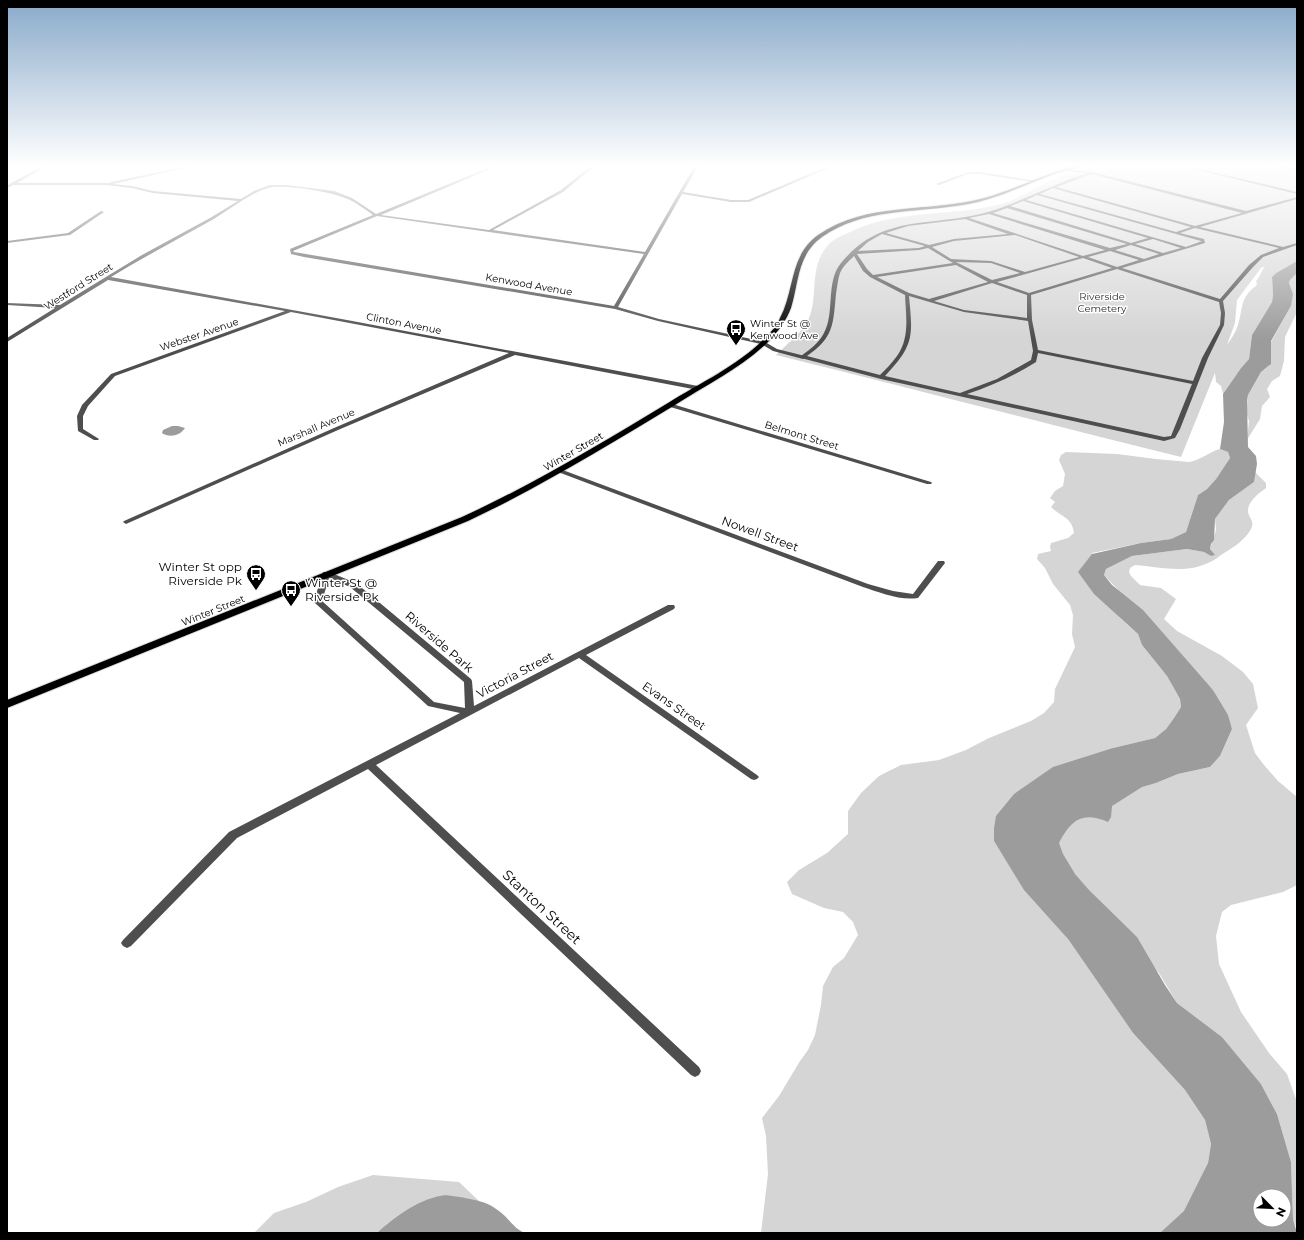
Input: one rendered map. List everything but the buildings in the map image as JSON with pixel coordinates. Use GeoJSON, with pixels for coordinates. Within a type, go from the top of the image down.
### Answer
{"type":"FeatureCollection","features":[{"type":"Feature","properties":{"kind":"main road","name":"Winter Street"},"geometry":{"type":"LineString","coordinates":[[7,704],[489,508],[560,471],[698,388],[763,343],[777,329],[784,319],[795,272],[802,254],[812,242],[828,231],[847,223]]}},
{"type":"Feature","properties":{"kind":"street"},"geometry":{"type":"LineString","coordinates":[[7,242],[69,234],[86,223]]}},
{"type":"Feature","properties":{"kind":"street","name":"Westford Street"},"geometry":{"type":"LineString","coordinates":[[7,340],[174,238],[203,223]]}},
{"type":"Feature","properties":{"kind":"street","name":"Kenwood Avenue"},"geometry":{"type":"LineString","coordinates":[[357,223],[291,250],[292,252],[304,256],[615,308],[658,320],[763,343],[775,350],[881,377],[1164,439],[1173,437],[1178,430],[1195,383],[1222,325],[1223,313],[1221,301]]}},
{"type":"Feature","properties":{"kind":"street"},"geometry":{"type":"LineString","coordinates":[[432,223],[646,253]]}},
{"type":"Feature","properties":{"kind":"street"},"geometry":{"type":"LineString","coordinates":[[489,231],[504,223]]}},
{"type":"Feature","properties":{"kind":"street"},"geometry":{"type":"LineString","coordinates":[[615,308],[663,223]]}},
{"type":"Feature","properties":{"kind":"street"},"geometry":{"type":"LineString","coordinates":[[803,357],[814,350],[824,339],[830,329],[837,278],[842,264],[867,241],[882,233],[908,225],[925,223]]}},
{"type":"Feature","properties":{"kind":"street"},"geometry":{"type":"LineString","coordinates":[[980,223],[1221,301],[1251,266],[1262,256],[1297,244]]}},
{"type":"Feature","properties":{"kind":"street"},"geometry":{"type":"LineString","coordinates":[[1021,223],[1144,260]]}},
{"type":"Feature","properties":{"kind":"street"},"geometry":{"type":"LineString","coordinates":[[1061,223],[1163,254]]}},
{"type":"Feature","properties":{"kind":"street"},"geometry":{"type":"LineString","coordinates":[[1101,223],[1186,248]]}},
{"type":"Feature","properties":{"kind":"street"},"geometry":{"type":"LineString","coordinates":[[882,233],[928,246],[957,264],[992,282],[1029,294],[1204,242],[1140,223]]}},
{"type":"Feature","properties":{"kind":"street"},"geometry":{"type":"LineString","coordinates":[[1184,223],[1283,248]]}},
{"type":"Feature","properties":{"kind":"street"},"geometry":{"type":"LineString","coordinates":[[1168,234],[1176,233],[1206,223]]}},
{"type":"Feature","properties":{"kind":"street"},"geometry":{"type":"LineString","coordinates":[[854,253],[919,249],[954,240],[1015,234]]}},
{"type":"Feature","properties":{"kind":"street"},"geometry":{"type":"LineString","coordinates":[[929,301],[992,282],[1160,236]]}},
{"type":"Feature","properties":{"kind":"street"},"geometry":{"type":"LineString","coordinates":[[854,253],[865,270],[872,276],[907,294],[964,311],[1030,320]]}},
{"type":"Feature","properties":{"kind":"street"},"geometry":{"type":"LineString","coordinates":[[950,260],[991,262],[1024,274]]}},
{"type":"Feature","properties":{"kind":"street"},"geometry":{"type":"LineString","coordinates":[[872,276],[957,264]]}},
{"type":"Feature","properties":{"kind":"street","name":"Clinton Avenue"},"geometry":{"type":"LineString","coordinates":[[107,278],[291,311],[698,388]]}},
{"type":"Feature","properties":{"kind":"street"},"geometry":{"type":"LineString","coordinates":[[881,377],[901,355],[905,345],[909,325],[907,294]]}},
{"type":"Feature","properties":{"kind":"street"},"geometry":{"type":"LineString","coordinates":[[961,394],[979,388],[1024,368],[1034,361],[1036,352],[1030,320],[1029,294]]}},
{"type":"Feature","properties":{"kind":"street"},"geometry":{"type":"LineString","coordinates":[[7,304],[61,307]]}},
{"type":"Feature","properties":{"kind":"street","name":"Webster Avenue"},"geometry":{"type":"LineString","coordinates":[[96,439],[80,430],[80,416],[84,405],[113,375],[291,311]]}},
{"type":"Feature","properties":{"kind":"street"},"geometry":{"type":"LineString","coordinates":[[1036,352],[1195,383]]}},
{"type":"Feature","properties":{"kind":"street","name":"Marshall Avenue"},"geometry":{"type":"LineString","coordinates":[[126,522],[329,432],[514,353]]}},
{"type":"Feature","properties":{"kind":"street","name":"Belmont Street"},"geometry":{"type":"LineString","coordinates":[[669,405],[929,483]]}},
{"type":"Feature","properties":{"kind":"street","name":"Nowell Street"},"geometry":{"type":"LineString","coordinates":[[560,471],[871,586],[906,596],[915,596],[941,563]]}},
{"type":"Feature","properties":{"kind":"street"},"geometry":{"type":"LineString","coordinates":[[326,574],[318,601],[431,704],[470,712]]}},
{"type":"Feature","properties":{"kind":"street","name":"Riverside Park"},"geometry":{"type":"LineString","coordinates":[[326,574],[353,585],[468,681],[470,712]]}},
{"type":"Feature","properties":{"kind":"street","name":"Victoria Street"},"geometry":{"type":"LineString","coordinates":[[127,944],[233,835],[671,607]]}},
{"type":"Feature","properties":{"kind":"street","name":"Evans Street"},"geometry":{"type":"LineString","coordinates":[[580,654],[754,777]]}},
{"type":"Feature","properties":{"kind":"street","name":"Stanton Street"},"geometry":{"type":"LineString","coordinates":[[369,764],[695,1071]]}},
{"type":"Feature","properties":{"kind":"green space","name":"Riverside Cemetery"},"geometry":{"type":"Polygon","coordinates":[[[876,223],[1297,223],[1297,261],[1276,273],[1272,277],[1272,302],[1252,335],[1249,359],[1223,394],[1221,386],[1216,382],[1215,373],[1181,457],[776,355],[806,324],[813,304],[818,264],[822,254],[829,244],[847,233],[876,223]],[[1265,266],[1261,268],[1237,300],[1235,323],[1227,345],[1237,328],[1247,294],[1256,286],[1256,281],[1265,266]]]}},
{"type":"Feature","properties":{"kind":"green space"},"geometry":{"type":"Polygon","coordinates":[[[1297,273],[1297,312],[1285,337],[1284,361],[1280,376],[1272,381],[1267,389],[1270,397],[1262,406],[1260,419],[1247,440],[1249,421],[1246,412],[1248,395],[1261,372],[1269,366],[1271,361],[1271,342],[1291,306],[1289,283],[1297,273]]]}},
{"type":"Feature","properties":{"kind":"green space"},"geometry":{"type":"Polygon","coordinates":[[[1220,449],[1228,452],[1230,458],[1216,479],[1207,489],[1198,495],[1186,532],[1171,539],[1141,543],[1092,553],[1120,618],[1138,634],[1142,645],[1167,676],[1180,699],[1181,707],[1166,729],[1155,738],[1113,748],[994,841],[1009,864],[1068,939],[1133,1033],[1185,1090],[1205,1120],[1211,1144],[1208,1163],[1203,1176],[1198,1233],[761,1233],[768,1174],[766,1136],[762,1118],[779,1096],[808,1050],[815,1035],[823,986],[833,967],[844,958],[858,935],[853,922],[843,912],[824,908],[792,894],[787,882],[799,870],[827,853],[848,834],[848,811],[861,793],[879,776],[901,765],[939,760],[966,750],[989,738],[1031,721],[1044,713],[1054,702],[1055,689],[1075,647],[1072,634],[1073,615],[1070,605],[1053,584],[1045,568],[1037,559],[1038,554],[1051,551],[1051,543],[1068,538],[1074,533],[1068,520],[1051,507],[1055,502],[1050,498],[1055,491],[1063,486],[1065,474],[1059,460],[1061,455],[1066,452],[1117,454],[1189,462],[1197,460],[1220,449]]]}},
{"type":"Feature","properties":{"kind":"green space"},"geometry":{"type":"Polygon","coordinates":[[[1255,472],[1266,483],[1266,488],[1254,498],[1249,505],[1248,512],[1252,526],[1246,537],[1239,543],[1212,561],[1199,566],[1172,569],[1135,565],[1130,568],[1129,572],[1140,585],[1161,588],[1176,599],[1164,619],[1177,631],[1222,656],[1243,672],[1253,684],[1258,708],[1246,725],[1255,753],[1278,781],[1297,797],[1297,885],[1283,892],[1231,905],[1222,912],[1216,936],[1219,964],[1241,1012],[1269,1053],[1287,1074],[1297,1102],[1297,1229],[1293,1219],[1291,1162],[1277,1114],[1261,1084],[1222,1037],[1177,1003],[1159,973],[1035,829],[1038,810],[1156,783],[1178,774],[1210,767],[1220,756],[1232,729],[1213,690],[1104,575],[1106,569],[1132,556],[1187,549],[1204,552],[1211,556],[1214,555],[1210,549],[1216,530],[1215,519],[1229,500],[1254,482],[1255,472]]]}},
{"type":"Feature","properties":{"kind":"green space"},"geometry":{"type":"Polygon","coordinates":[[[373,1175],[459,1182],[480,1202],[446,1195],[377,1233],[254,1233],[274,1213],[306,1202],[338,1187],[373,1175]]]}},
{"type":"Feature","properties":{"kind":"shaded area"},"geometry":{"type":"Polygon","coordinates":[[[1297,261],[1297,273],[1289,283],[1293,294],[1291,306],[1271,341],[1271,364],[1261,372],[1248,395],[1248,447],[1256,456],[1257,464],[1254,482],[1229,500],[1215,519],[1214,540],[1210,549],[1215,555],[1211,556],[1204,552],[1187,549],[1132,556],[1106,569],[1104,575],[1112,585],[1143,610],[1213,690],[1228,715],[1232,729],[1220,756],[1210,767],[1178,774],[1142,787],[1112,806],[1111,817],[1108,822],[1091,817],[1078,820],[1068,828],[1059,843],[1063,854],[1075,874],[1089,890],[1137,937],[1177,1003],[1222,1037],[1261,1084],[1277,1114],[1291,1162],[1292,1188],[1252,1188],[1252,1228],[1292,1228],[1292,1190],[1293,1219],[1297,1233],[1160,1233],[1184,1211],[1208,1163],[1211,1144],[1205,1120],[1185,1090],[1133,1033],[1068,939],[1024,890],[994,841],[994,828],[996,816],[1014,794],[1053,767],[1113,748],[1155,738],[1166,729],[1181,707],[1180,699],[1167,676],[1142,645],[1138,634],[1094,594],[1078,572],[1092,554],[1141,543],[1171,539],[1186,532],[1198,495],[1207,489],[1216,479],[1230,458],[1228,452],[1220,449],[1224,422],[1223,394],[1249,359],[1252,335],[1272,302],[1272,277],[1276,273],[1297,261]]]}},
{"type":"Feature","properties":{"kind":"shaded area"},"geometry":{"type":"Polygon","coordinates":[[[172,426],[185,428],[180,433],[171,436],[162,433],[163,430],[172,426]]]}},
{"type":"Feature","properties":{"kind":"shaded area"},"geometry":{"type":"Polygon","coordinates":[[[446,1195],[481,1201],[499,1211],[517,1228],[525,1233],[377,1233],[400,1214],[418,1204],[446,1195]]]}},
{"type":"Feature","properties":{"kind":"place","name":"Winter St @ Kenwood Ave"},"geometry":{"type":"Point","coordinates":[736,346]}},
{"type":"Feature","properties":{"kind":"place","name":"Winter St opp Riverside Pk"},"geometry":{"type":"Point","coordinates":[256,591]}},
{"type":"Feature","properties":{"kind":"place","name":"Winter St @ Riverside Pk"},"geometry":{"type":"Point","coordinates":[291,607]}}]}
